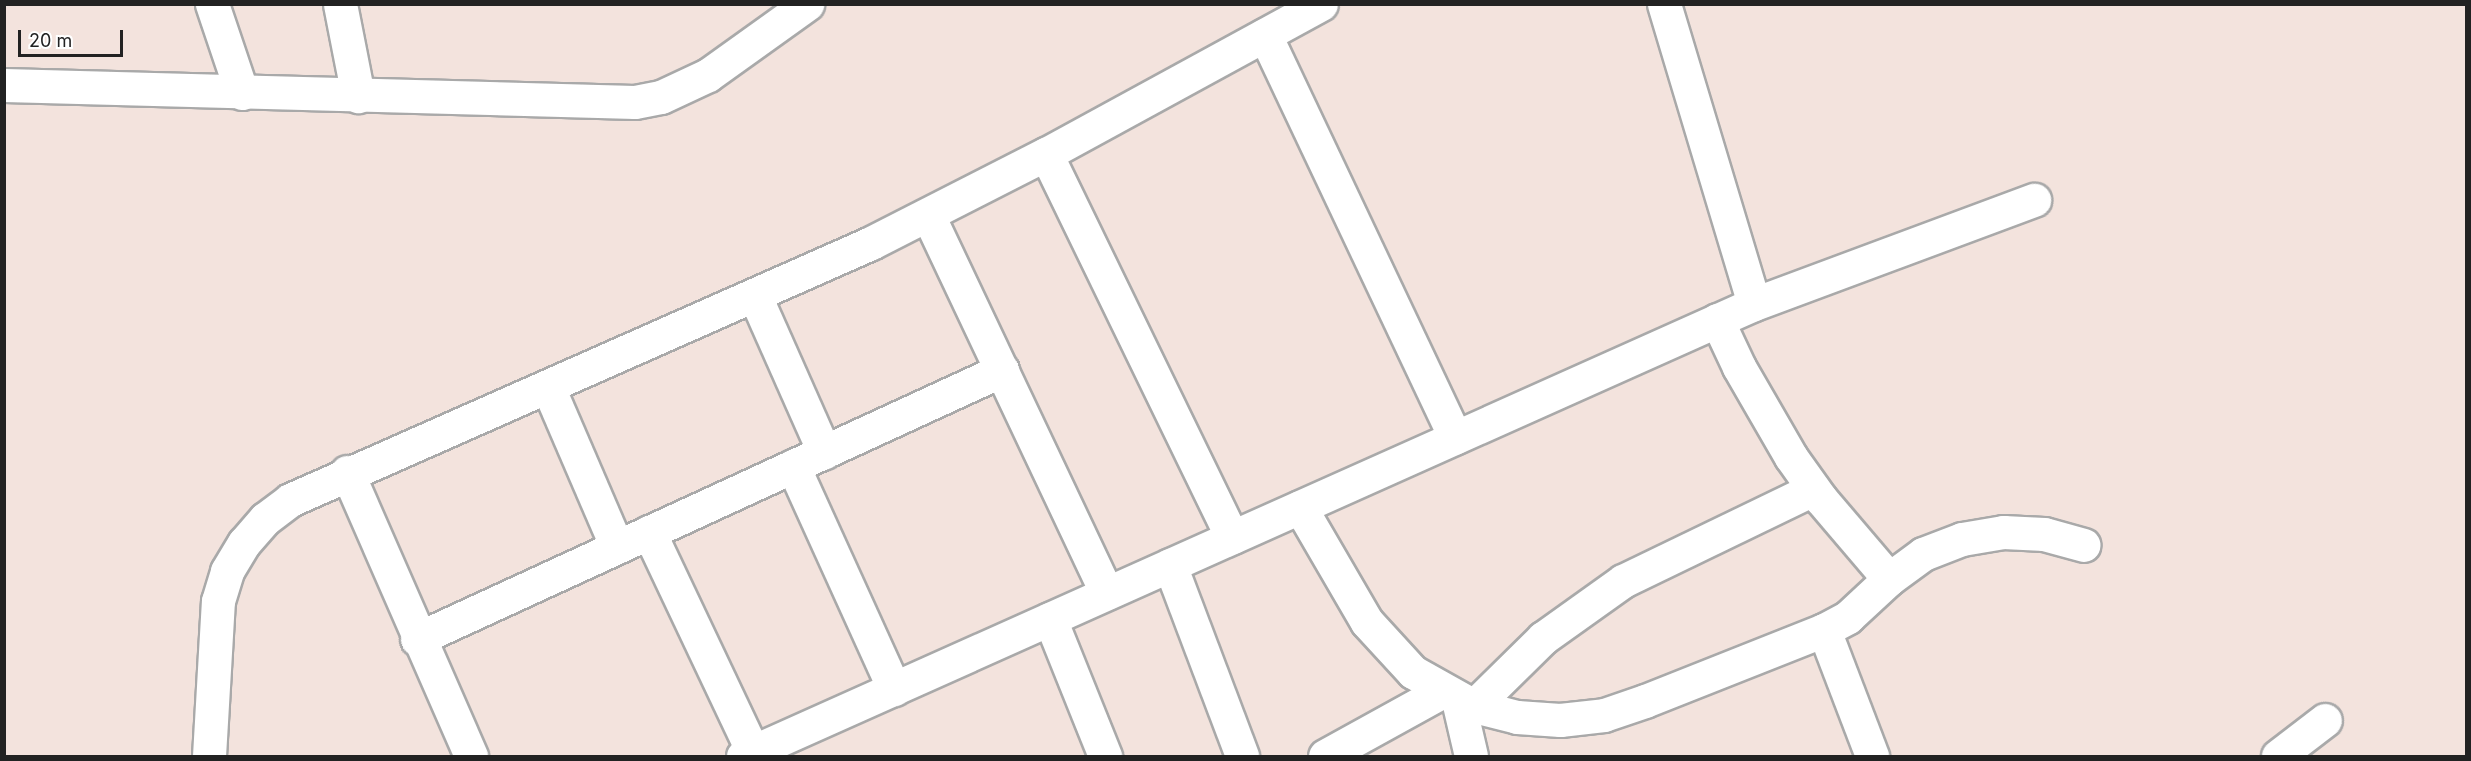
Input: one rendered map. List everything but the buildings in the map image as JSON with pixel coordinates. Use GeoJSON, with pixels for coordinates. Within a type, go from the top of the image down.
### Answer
{"type":"FeatureCollection","features":[{"type":"Feature","properties":{"kind":"lane"},"geometry":{"type":"LineString","coordinates":[[212,4],[243,93]]}},
{"type":"Feature","properties":{"kind":"lane"},"geometry":{"type":"LineString","coordinates":[[340,4],[358,96]]}},
{"type":"Feature","properties":{"kind":"lane"},"geometry":{"type":"LineString","coordinates":[[4,85],[610,105],[652,99],[708,75],[807,4]]}},
{"type":"Feature","properties":{"kind":"lane"},"geometry":{"type":"LineString","coordinates":[[209,756],[213,633],[227,571],[265,519],[290,500],[347,472],[755,296],[928,215],[1046,154],[1321,4]]}},
{"type":"Feature","properties":{"kind":"lane"},"geometry":{"type":"LineString","coordinates":[[1664,4],[1754,304]]}},
{"type":"Feature","properties":{"kind":"lane"},"geometry":{"type":"LineString","coordinates":[[1265,35],[1455,437]]}},
{"type":"Feature","properties":{"kind":"lane"},"geometry":{"type":"LineString","coordinates":[[1046,154],[1232,537]]}},
{"type":"Feature","properties":{"kind":"lane"},"geometry":{"type":"LineString","coordinates":[[649,532],[748,754],[1754,304],[2034,201]]}},
{"type":"Feature","properties":{"kind":"lane"},"geometry":{"type":"LineString","coordinates":[[928,215],[1107,593]]}},
{"type":"Feature","properties":{"kind":"lane"},"geometry":{"type":"LineString","coordinates":[[755,296],[824,452]]}},
{"type":"Feature","properties":{"kind":"lane"},"geometry":{"type":"LineString","coordinates":[[1717,320],[1764,412],[1814,489],[1888,579]]}},
{"type":"Feature","properties":{"kind":"lane"},"geometry":{"type":"LineString","coordinates":[[417,639],[1002,370]]}},
{"type":"Feature","properties":{"kind":"lane"},"geometry":{"type":"LineString","coordinates":[[548,387],[617,547]]}},
{"type":"Feature","properties":{"kind":"lane"},"geometry":{"type":"LineString","coordinates":[[793,466],[894,689]]}},
{"type":"Feature","properties":{"kind":"lane"},"geometry":{"type":"LineString","coordinates":[[347,472],[417,639],[471,756]]}},
{"type":"Feature","properties":{"kind":"lane"},"geometry":{"type":"LineString","coordinates":[[1325,756],[1458,699],[1614,587],[1814,489]]}},
{"type":"Feature","properties":{"kind":"lane"},"geometry":{"type":"LineString","coordinates":[[1300,507],[1367,622],[1413,672],[1458,699],[1539,719],[1604,715],[1824,630],[1848,617],[1888,579],[1923,555],[1962,539],[2023,532],[2044,534],[2084,545]]}},
{"type":"Feature","properties":{"kind":"lane"},"geometry":{"type":"LineString","coordinates":[[1170,565],[1242,756]]}},
{"type":"Feature","properties":{"kind":"lane"},"geometry":{"type":"LineString","coordinates":[[1050,619],[1105,756]]}},
{"type":"Feature","properties":{"kind":"lane"},"geometry":{"type":"LineString","coordinates":[[1824,630],[1872,756]]}},
{"type":"Feature","properties":{"kind":"lane"},"geometry":{"type":"LineString","coordinates":[[1458,699],[1471,756]]}},
{"type":"Feature","properties":{"kind":"lane"},"geometry":{"type":"LineString","coordinates":[[2278,756],[2325,720]]}},
{"type":"Feature","properties":{"kind":"shaded area"},"geometry":{"type":"Polygon","coordinates":[[[5,5],[2466,5],[2466,756],[5,756],[5,5]]]}}]}
